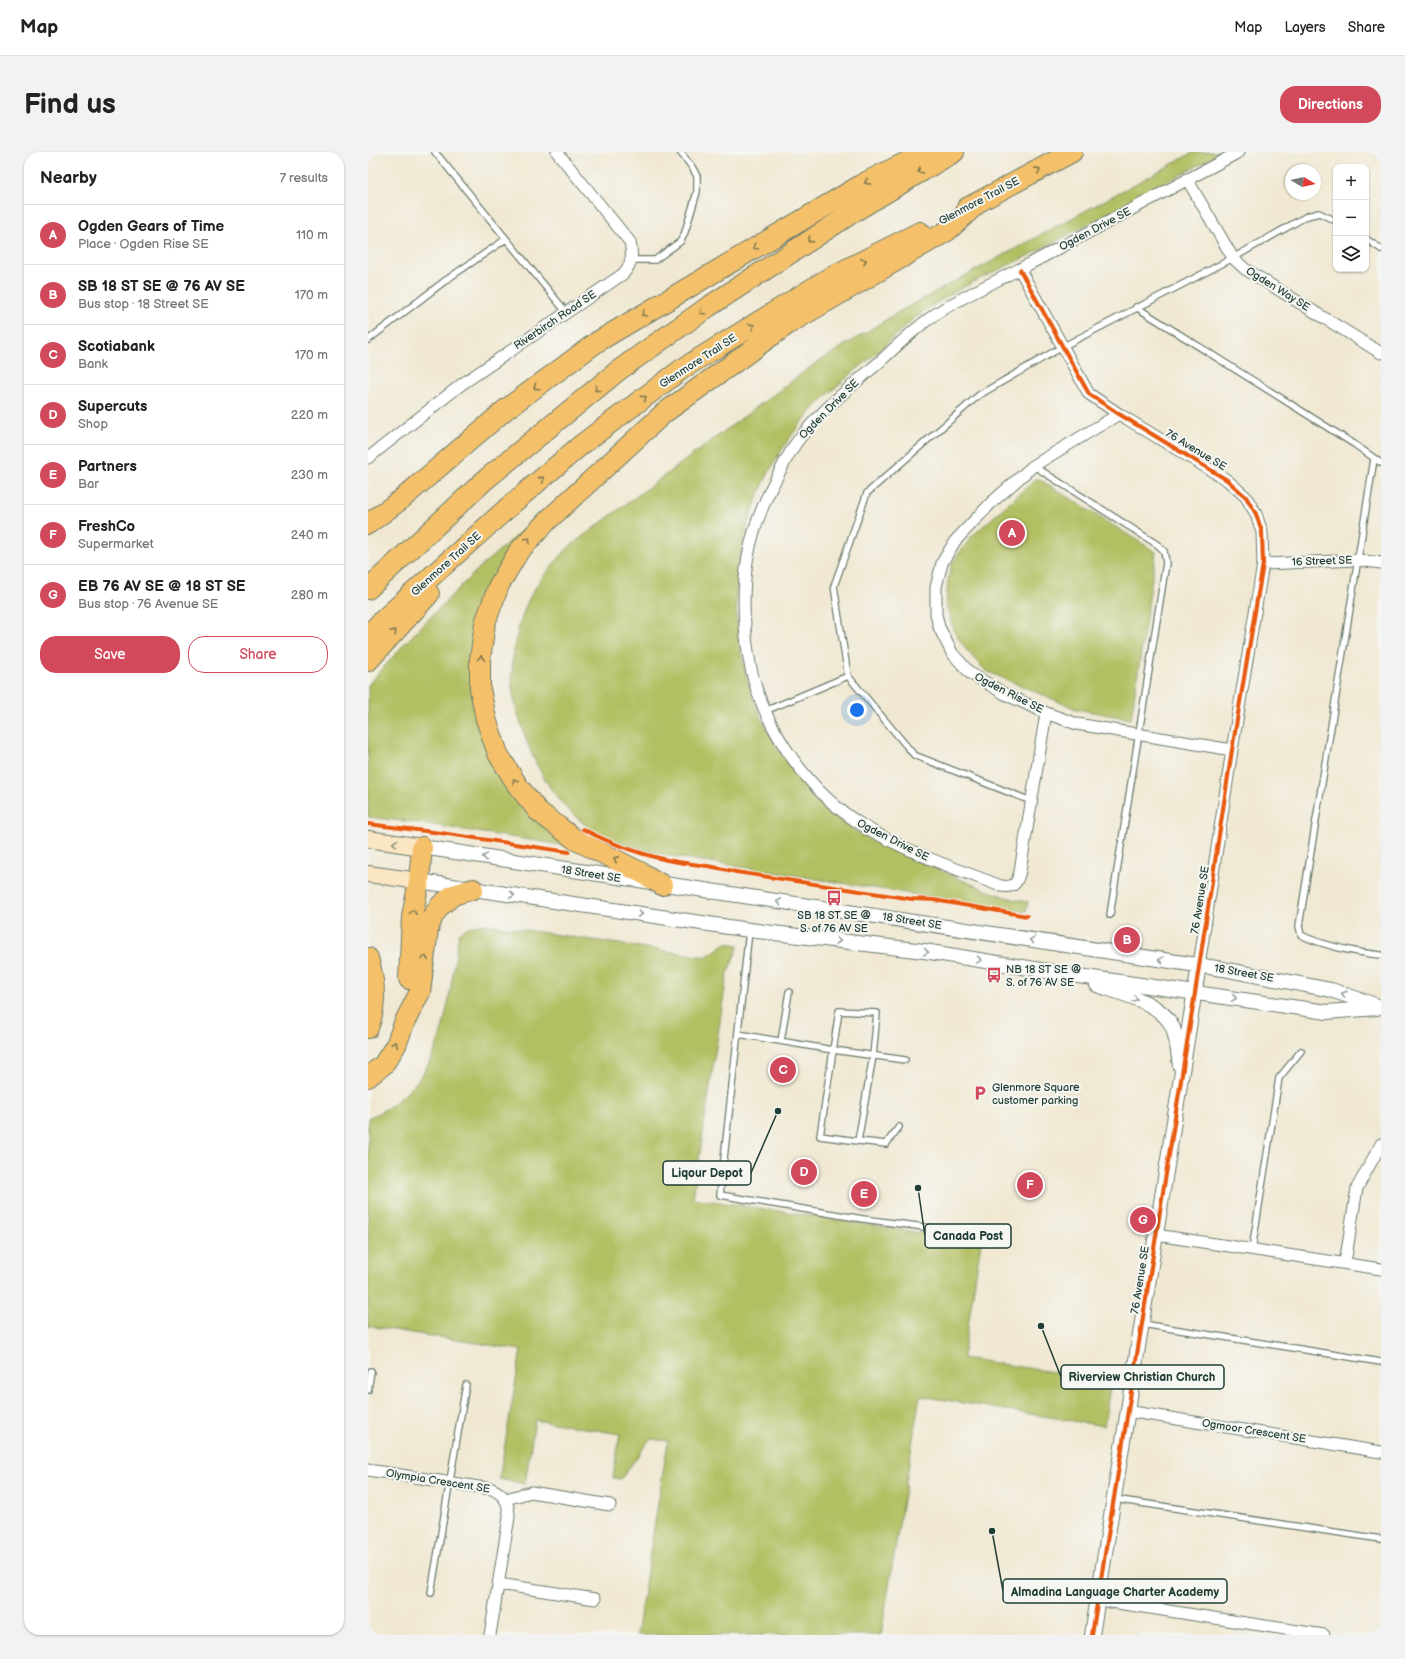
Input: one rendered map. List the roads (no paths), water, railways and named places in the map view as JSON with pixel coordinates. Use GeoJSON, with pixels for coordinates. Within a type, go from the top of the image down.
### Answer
{"type":"FeatureCollection","features":[{"type":"Feature","properties":{"kind":"highway"},"geometry":{"type":"LineString","coordinates":[[368,524],[403,498],[505,410],[597,342],[866,182],[927,152]]}},
{"type":"Feature","properties":{"kind":"highway"},"geometry":{"type":"LineString","coordinates":[[368,589],[485,480],[619,370],[708,307],[855,211],[954,152]]}},
{"type":"Feature","properties":{"kind":"highway","name":"Glenmore Trail SE"},"geometry":{"type":"LineString","coordinates":[[368,635],[512,504],[581,445],[682,369],[829,278],[979,202],[1072,152]]}},
{"type":"Feature","properties":{"kind":"highway"},"geometry":{"type":"LineString","coordinates":[[662,885],[642,873],[576,840],[538,811],[518,786],[498,754],[486,719],[480,689],[480,659],[485,623],[499,585],[519,551],[546,521],[664,413],[788,324],[947,231],[979,202]]}},
{"type":"Feature","properties":{"kind":"highway"},"geometry":{"type":"LineString","coordinates":[[368,540],[403,498]]}},
{"type":"Feature","properties":{"kind":"highway"},"geometry":{"type":"LineString","coordinates":[[368,661],[512,504]]}},
{"type":"Feature","properties":{"kind":"highway"},"geometry":{"type":"LineString","coordinates":[[405,1021],[411,966],[412,917],[419,882],[422,847]]}},
{"type":"Feature","properties":{"kind":"highway"},"geometry":{"type":"LineString","coordinates":[[368,1077],[383,1065],[396,1045],[405,1021],[420,992],[428,929],[433,916],[440,906],[453,895],[473,889]]}},
{"type":"Feature","properties":{"kind":"highway"},"geometry":{"type":"LineString","coordinates":[[368,958],[375,994],[371,1021],[368,1028]]}},
{"type":"Feature","properties":{"kind":"main road","name":"18 Street SE"},"geometry":{"type":"LineString","coordinates":[[368,839],[422,847]]}},
{"type":"Feature","properties":{"kind":"main road","name":"18 Street SE"},"geometry":{"type":"LineString","coordinates":[[368,874],[419,882]]}},
{"type":"Feature","properties":{"kind":"street"},"geometry":{"type":"LineString","coordinates":[[557,152],[630,242],[632,260]]}},
{"type":"Feature","properties":{"kind":"street","name":"Ogden Drive SE"},"geometry":{"type":"LineString","coordinates":[[1046,713],[1018,880],[1014,885],[1009,887],[1001,886],[929,859],[892,842],[861,825],[836,807],[794,762],[764,712],[749,662],[743,600],[745,570],[750,542],[765,497],[798,441],[818,418],[841,395],[921,325],[945,308],[1020,270],[1239,152]]}},
{"type":"Feature","properties":{"kind":"street","name":"Ogden Way SE"},"geometry":{"type":"LineString","coordinates":[[1187,179],[1233,258],[1245,269],[1381,353]]}},
{"type":"Feature","properties":{"kind":"street","name":"Riverbirch Road SE"},"geometry":{"type":"LineString","coordinates":[[368,458],[462,384],[623,274],[632,260]]}},
{"type":"Feature","properties":{"kind":"street","name":"76 Avenue SE"},"geometry":{"type":"LineString","coordinates":[[1020,270],[1089,394],[1227,480],[1246,497],[1256,514],[1262,532],[1263,564],[1232,750],[1195,993],[1092,1635]]}},
{"type":"Feature","properties":{"kind":"street","name":"Ogden Rise SE"},"geometry":{"type":"LineString","coordinates":[[1120,414],[1033,466],[991,503],[955,541],[942,563],[936,587],[935,600],[939,627],[944,640],[960,664],[970,673],[1005,694],[1046,713],[1077,724],[1139,733],[1232,750]]}},
{"type":"Feature","properties":{"kind":"street","name":"16 Street SE"},"geometry":{"type":"LineString","coordinates":[[1263,564],[1358,560],[1381,563]]}},
{"type":"Feature","properties":{"kind":"street","name":"18 Street SE"},"geometry":{"type":"LineString","coordinates":[[422,847],[662,885],[1199,965],[1331,990],[1381,1007]]}},
{"type":"Feature","properties":{"kind":"street","name":"18 Street SE"},"geometry":{"type":"LineString","coordinates":[[419,882],[749,930],[924,951],[1072,975],[1327,1012],[1381,1007]]}},
{"type":"Feature","properties":{"kind":"street"},"geometry":{"type":"LineString","coordinates":[[1072,975],[1141,1001],[1164,1014],[1173,1028],[1182,1075]]}},
{"type":"Feature","properties":{"kind":"street"},"geometry":{"type":"LineString","coordinates":[[1345,1263],[1357,1188],[1381,1144]]}},
{"type":"Feature","properties":{"kind":"street"},"geometry":{"type":"LineString","coordinates":[[1156,1235],[1381,1269]]}},
{"type":"Feature","properties":{"kind":"street","name":"Ogmoor Crescent SE"},"geometry":{"type":"LineString","coordinates":[[1127,1411],[1381,1452]]}},
{"type":"Feature","properties":{"kind":"street","name":"Olympia Crescent SE"},"geometry":{"type":"LineString","coordinates":[[368,1470],[492,1489],[501,1493],[506,1499]]}},
{"type":"Feature","properties":{"kind":"street"},"geometry":{"type":"LineString","coordinates":[[490,1635],[509,1517],[509,1508],[506,1499],[531,1492],[610,1505]]}},
{"type":"Feature","properties":{"kind":"street"},"geometry":{"type":"LineString","coordinates":[[499,1584],[595,1599]]}},
{"type":"Feature","properties":{"kind":"street"},"geometry":{"type":"LineString","coordinates":[[1098,1600],[1324,1635]]}},
{"type":"Feature","properties":{"kind":"lane"},"geometry":{"type":"LineString","coordinates":[[435,152],[567,313]]}},
{"type":"Feature","properties":{"kind":"lane"},"geometry":{"type":"LineString","coordinates":[[632,260],[655,260],[681,241],[683,237],[697,192],[697,176],[680,152]]}},
{"type":"Feature","properties":{"kind":"lane"},"geometry":{"type":"LineString","coordinates":[[1031,801],[914,754],[848,676],[834,586],[867,493],[979,395],[1062,347],[1136,307],[1233,258],[1307,216],[1319,213],[1333,220]]}},
{"type":"Feature","properties":{"kind":"lane"},"geometry":{"type":"LineString","coordinates":[[368,340],[446,280],[506,239]]}},
{"type":"Feature","properties":{"kind":"lane"},"geometry":{"type":"LineString","coordinates":[[1369,241],[1381,249]]}},
{"type":"Feature","properties":{"kind":"lane"},"geometry":{"type":"LineString","coordinates":[[1136,307],[1354,444],[1381,464]]}},
{"type":"Feature","properties":{"kind":"lane"},"geometry":{"type":"LineString","coordinates":[[1374,459],[1299,926],[1301,935],[1311,940],[1381,955]]}},
{"type":"Feature","properties":{"kind":"lane"},"geometry":{"type":"LineString","coordinates":[[1033,466],[1158,545],[1164,551],[1166,563],[1110,915]]}},
{"type":"Feature","properties":{"kind":"lane"},"geometry":{"type":"LineString","coordinates":[[764,712],[848,676]]}},
{"type":"Feature","properties":{"kind":"lane"},"geometry":{"type":"LineString","coordinates":[[749,930],[720,1195],[864,1219],[932,1228]]}},
{"type":"Feature","properties":{"kind":"lane"},"geometry":{"type":"LineString","coordinates":[[781,1041],[789,992]]}},
{"type":"Feature","properties":{"kind":"lane"},"geometry":{"type":"LineString","coordinates":[[858,1141],[873,1056],[877,1013],[839,1011],[820,1136],[858,1141],[886,1144],[899,1127]]}},
{"type":"Feature","properties":{"kind":"lane"},"geometry":{"type":"LineString","coordinates":[[738,1034],[905,1060]]}},
{"type":"Feature","properties":{"kind":"lane"},"geometry":{"type":"LineString","coordinates":[[1252,1250],[1279,1078],[1301,1051]]}},
{"type":"Feature","properties":{"kind":"lane"},"geometry":{"type":"LineString","coordinates":[[1142,1324],[1381,1362]]}},
{"type":"Feature","properties":{"kind":"lane"},"geometry":{"type":"LineString","coordinates":[[368,1390],[371,1371]]}},
{"type":"Feature","properties":{"kind":"lane"},"geometry":{"type":"LineString","coordinates":[[431,1593],[466,1385]]}},
{"type":"Feature","properties":{"kind":"lane"},"geometry":{"type":"LineString","coordinates":[[1114,1499],[1381,1539]]}},
{"type":"Feature","properties":{"kind":"place","name":"Ogden Gears of Time"},"geometry":{"type":"Point","coordinates":[1012,533]}},
{"type":"Feature","properties":{"kind":"place","name":"SB 18 ST SE @ S. of 76 AV SE"},"geometry":{"type":"Point","coordinates":[834,898]}},
{"type":"Feature","properties":{"kind":"place","name":"SB 18 ST SE @ 76 AV SE"},"geometry":{"type":"Point","coordinates":[1127,940]}},
{"type":"Feature","properties":{"kind":"place","name":"NB 18 ST SE @ S. of 76 AV SE"},"geometry":{"type":"Point","coordinates":[994,975]}},
{"type":"Feature","properties":{"kind":"place","name":"Scotiabank"},"geometry":{"type":"Point","coordinates":[783,1070]}},
{"type":"Feature","properties":{"kind":"place","name":"Glenmore Square customer parking"},"geometry":{"type":"Point","coordinates":[980,1093]}},
{"type":"Feature","properties":{"kind":"place","name":"Liqour Depot"},"geometry":{"type":"Point","coordinates":[778,1111]}},
{"type":"Feature","properties":{"kind":"place","name":"Supercuts"},"geometry":{"type":"Point","coordinates":[804,1172]}},
{"type":"Feature","properties":{"kind":"place","name":"FreshCo"},"geometry":{"type":"Point","coordinates":[1030,1185]}},
{"type":"Feature","properties":{"kind":"place","name":"Canada Post"},"geometry":{"type":"Point","coordinates":[918,1188]}},
{"type":"Feature","properties":{"kind":"place","name":"Partners"},"geometry":{"type":"Point","coordinates":[864,1194]}},
{"type":"Feature","properties":{"kind":"place","name":"EB 76 AV SE @ 18 ST SE"},"geometry":{"type":"Point","coordinates":[1143,1220]}},
{"type":"Feature","properties":{"kind":"place","name":"Riverview Christian Church"},"geometry":{"type":"Point","coordinates":[1041,1326]}},
{"type":"Feature","properties":{"kind":"place","name":"Almadina Language Charter Academy"},"geometry":{"type":"Point","coordinates":[992,1531]}}]}
